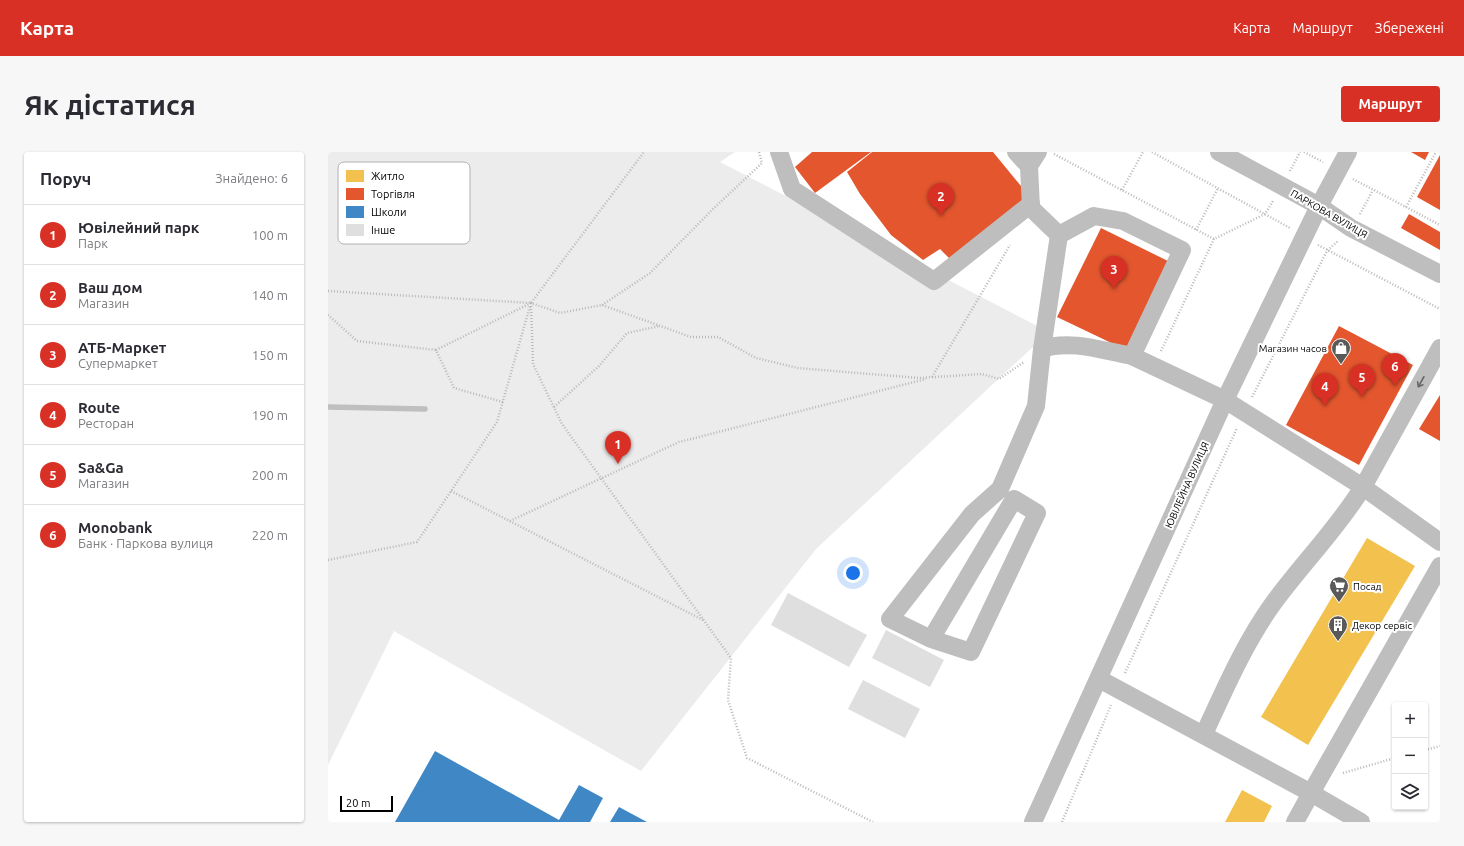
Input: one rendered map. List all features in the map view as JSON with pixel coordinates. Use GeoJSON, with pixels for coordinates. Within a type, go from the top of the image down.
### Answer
{"type":"FeatureCollection","features":[{"type":"Feature","properties":{"kind":"street"},"geometry":{"type":"LineString","coordinates":[[779,152],[792,189],[934,281],[1031,204]]}},
{"type":"Feature","properties":{"kind":"street"},"geometry":{"type":"LineString","coordinates":[[1016,152],[1034,159],[1031,208],[1059,235]]}},
{"type":"Feature","properties":{"kind":"street","name":"ПАРКОВА ВУЛИЦЯ"},"geometry":{"type":"LineString","coordinates":[[1219,152],[1247,159],[1351,228],[1440,274]]}},
{"type":"Feature","properties":{"kind":"street","name":"ЮВІЛЕЙНА ВУЛИЦЯ"},"geometry":{"type":"LineString","coordinates":[[1033,822],[1225,400],[1319,206],[1348,152]]}},
{"type":"Feature","properties":{"kind":"street"},"geometry":{"type":"LineString","coordinates":[[1059,235],[1094,216],[1123,221],[1182,250],[1132,356]]}},
{"type":"Feature","properties":{"kind":"street"},"geometry":{"type":"LineString","coordinates":[[931,639],[1007,494],[1036,406],[1042,349],[1059,235]]}},
{"type":"Feature","properties":{"kind":"street"},"geometry":{"type":"LineString","coordinates":[[1042,349],[1053,345],[1088,347],[1132,356],[1225,400],[1363,487],[1440,542]]}},
{"type":"Feature","properties":{"kind":"street"},"geometry":{"type":"LineString","coordinates":[[1204,734],[1228,682],[1253,635],[1271,606],[1363,487],[1440,348]]}},
{"type":"Feature","properties":{"kind":"street"},"geometry":{"type":"LineString","coordinates":[[1007,494],[1037,514],[971,652],[931,639],[890,619],[972,514],[1007,494]]}},
{"type":"Feature","properties":{"kind":"street"},"geometry":{"type":"LineString","coordinates":[[1295,822],[1440,566]]}},
{"type":"Feature","properties":{"kind":"street"},"geometry":{"type":"LineString","coordinates":[[1099,679],[1117,690],[1204,734],[1314,787],[1361,822]]}},
{"type":"Feature","properties":{"kind":"path"},"geometry":{"type":"LineString","coordinates":[[328,560],[417,542],[497,422],[531,303],[644,152]]}},
{"type":"Feature","properties":{"kind":"path"},"geometry":{"type":"LineString","coordinates":[[328,292],[531,303],[560,312],[602,306],[650,273],[713,208],[762,163],[758,152]]}},
{"type":"Feature","properties":{"kind":"path"},"geometry":{"type":"LineString","coordinates":[[1050,152],[1214,239]]}},
{"type":"Feature","properties":{"kind":"path"},"geometry":{"type":"LineString","coordinates":[[1122,190],[1143,152]]}},
{"type":"Feature","properties":{"kind":"path"},"geometry":{"type":"LineString","coordinates":[[1152,152],[1305,236],[1327,251],[1440,309]]}},
{"type":"Feature","properties":{"kind":"path"},"geometry":{"type":"LineString","coordinates":[[1406,207],[1436,152]]}},
{"type":"Feature","properties":{"kind":"path"},"geometry":{"type":"LineString","coordinates":[[1338,171],[1440,225]]}},
{"type":"Feature","properties":{"kind":"path"},"geometry":{"type":"LineString","coordinates":[[1196,230],[1218,188]]}},
{"type":"Feature","properties":{"kind":"path"},"geometry":{"type":"LineString","coordinates":[[1062,822],[1117,690],[1244,413],[1327,251],[1351,228],[1373,190]]}},
{"type":"Feature","properties":{"kind":"path"},"geometry":{"type":"LineString","coordinates":[[1153,366],[1214,239],[1265,214]]}},
{"type":"Feature","properties":{"kind":"path"},"geometry":{"type":"LineString","coordinates":[[510,521],[679,442],[932,377],[1012,242]]}},
{"type":"Feature","properties":{"kind":"path"},"geometry":{"type":"LineString","coordinates":[[328,315],[357,341],[436,350],[531,303]]}},
{"type":"Feature","properties":{"kind":"path"},"geometry":{"type":"LineString","coordinates":[[531,303],[533,364],[562,424],[731,658],[728,700],[747,758],[873,822]]}},
{"type":"Feature","properties":{"kind":"path"},"geometry":{"type":"LineString","coordinates":[[602,306],[691,337],[718,337],[756,358],[798,368],[919,378],[982,374],[999,378],[1042,349]]}},
{"type":"Feature","properties":{"kind":"path"},"geometry":{"type":"LineString","coordinates":[[554,406],[599,366],[627,333],[660,326]]}},
{"type":"Feature","properties":{"kind":"path"},"geometry":{"type":"LineString","coordinates":[[436,350],[454,388],[503,402]]}},
{"type":"Feature","properties":{"kind":"path"},"geometry":{"type":"LineString","coordinates":[[451,490],[705,621]]}},
{"type":"Feature","properties":{"kind":"path"},"geometry":{"type":"LineString","coordinates":[[1428,749],[1440,746]]}},
{"type":"Feature","properties":{"kind":"path"},"geometry":{"type":"LineString","coordinates":[[1314,787],[1392,759]]}},
{"type":"Feature","properties":{"kind":"shaded area"},"geometry":{"type":"Polygon","coordinates":[[[328,152],[735,152],[720,162],[1049,332],[816,549],[641,771],[394,631],[328,765],[328,152]]]}},
{"type":"Feature","properties":{"kind":"building: Житло","name":"Декор сервіс"},"geometry":{"type":"Polygon","coordinates":[[[1367,538],[1415,566],[1308,745],[1261,717],[1367,538]]]}},
{"type":"Feature","properties":{"kind":"building: Житло"},"geometry":{"type":"Polygon","coordinates":[[[1242,790],[1272,806],[1264,822],[1225,822],[1242,790]]]}},
{"type":"Feature","properties":{"kind":"building: Торгівля"},"geometry":{"type":"Polygon","coordinates":[[[812,152],[871,152],[815,193],[795,167],[812,152]]]}},
{"type":"Feature","properties":{"kind":"building: Торгівля"},"geometry":{"type":"Polygon","coordinates":[[[872,152],[993,152],[1030,197],[952,261],[940,249],[923,260],[891,235],[860,194],[847,172],[872,152]]]}},
{"type":"Feature","properties":{"kind":"building: Торгівля"},"geometry":{"type":"Polygon","coordinates":[[[1411,152],[1429,152],[1425,160],[1411,152]]]}},
{"type":"Feature","properties":{"kind":"building: Торгівля"},"geometry":{"type":"Polygon","coordinates":[[[1440,155],[1440,210],[1417,197],[1440,155]]]}},
{"type":"Feature","properties":{"kind":"building: Торгівля"},"geometry":{"type":"Polygon","coordinates":[[[1409,214],[1440,232],[1440,250],[1401,228],[1409,214]]]}},
{"type":"Feature","properties":{"kind":"building: Торгівля"},"geometry":{"type":"Polygon","coordinates":[[[1101,228],[1170,262],[1126,350],[1057,317],[1101,228]]]}},
{"type":"Feature","properties":{"kind":"building: Торгівля"},"geometry":{"type":"Polygon","coordinates":[[[1339,326],[1413,365],[1359,465],[1286,425],[1339,326]]]}},
{"type":"Feature","properties":{"kind":"building: Торгівля"},"geometry":{"type":"Polygon","coordinates":[[[1440,395],[1440,441],[1419,429],[1440,395]]]}},
{"type":"Feature","properties":{"kind":"building: Школи"},"geometry":{"type":"Polygon","coordinates":[[[435,751],[559,820],[579,785],[603,798],[590,822],[395,822],[435,751]]]}},
{"type":"Feature","properties":{"kind":"building: Школи"},"geometry":{"type":"Polygon","coordinates":[[[619,807],[647,822],[610,822],[619,807]]]}},
{"type":"Feature","properties":{"kind":"building: Інше"},"geometry":{"type":"Polygon","coordinates":[[[788,593],[867,635],[849,667],[771,625],[788,593]]]}},
{"type":"Feature","properties":{"kind":"building: Інше"},"geometry":{"type":"Polygon","coordinates":[[[886,630],[944,660],[930,687],[872,658],[886,630]]]}},
{"type":"Feature","properties":{"kind":"building: Інше"},"geometry":{"type":"Polygon","coordinates":[[[863,680],[920,709],[905,738],[848,709],[863,680]]]}},
{"type":"Feature","properties":{"kind":"waterway"},"geometry":{"type":"LineString","coordinates":[[328,407],[425,409]]}},
{"type":"Feature","properties":{"kind":"place","name":"Ваш дом"},"geometry":{"type":"Point","coordinates":[941,216]}},
{"type":"Feature","properties":{"kind":"place","name":"АТБ-Маркет"},"geometry":{"type":"Point","coordinates":[1114,289]}},
{"type":"Feature","properties":{"kind":"place","name":"Магазин часов"},"geometry":{"type":"Point","coordinates":[1341,365]}},
{"type":"Feature","properties":{"kind":"place","name":"Monobank"},"geometry":{"type":"Point","coordinates":[1395,386]}},
{"type":"Feature","properties":{"kind":"place","name":"Sa&Ga"},"geometry":{"type":"Point","coordinates":[1362,397]}},
{"type":"Feature","properties":{"kind":"place","name":"Route"},"geometry":{"type":"Point","coordinates":[1325,406]}},
{"type":"Feature","properties":{"kind":"place","name":"Ювілейний парк"},"geometry":{"type":"Point","coordinates":[618,464]}},
{"type":"Feature","properties":{"kind":"place","name":"Посад"},"geometry":{"type":"Point","coordinates":[1339,603]}},
{"type":"Feature","properties":{"kind":"place","name":"Декор сервіс"},"geometry":{"type":"Point","coordinates":[1338,642]}}]}
